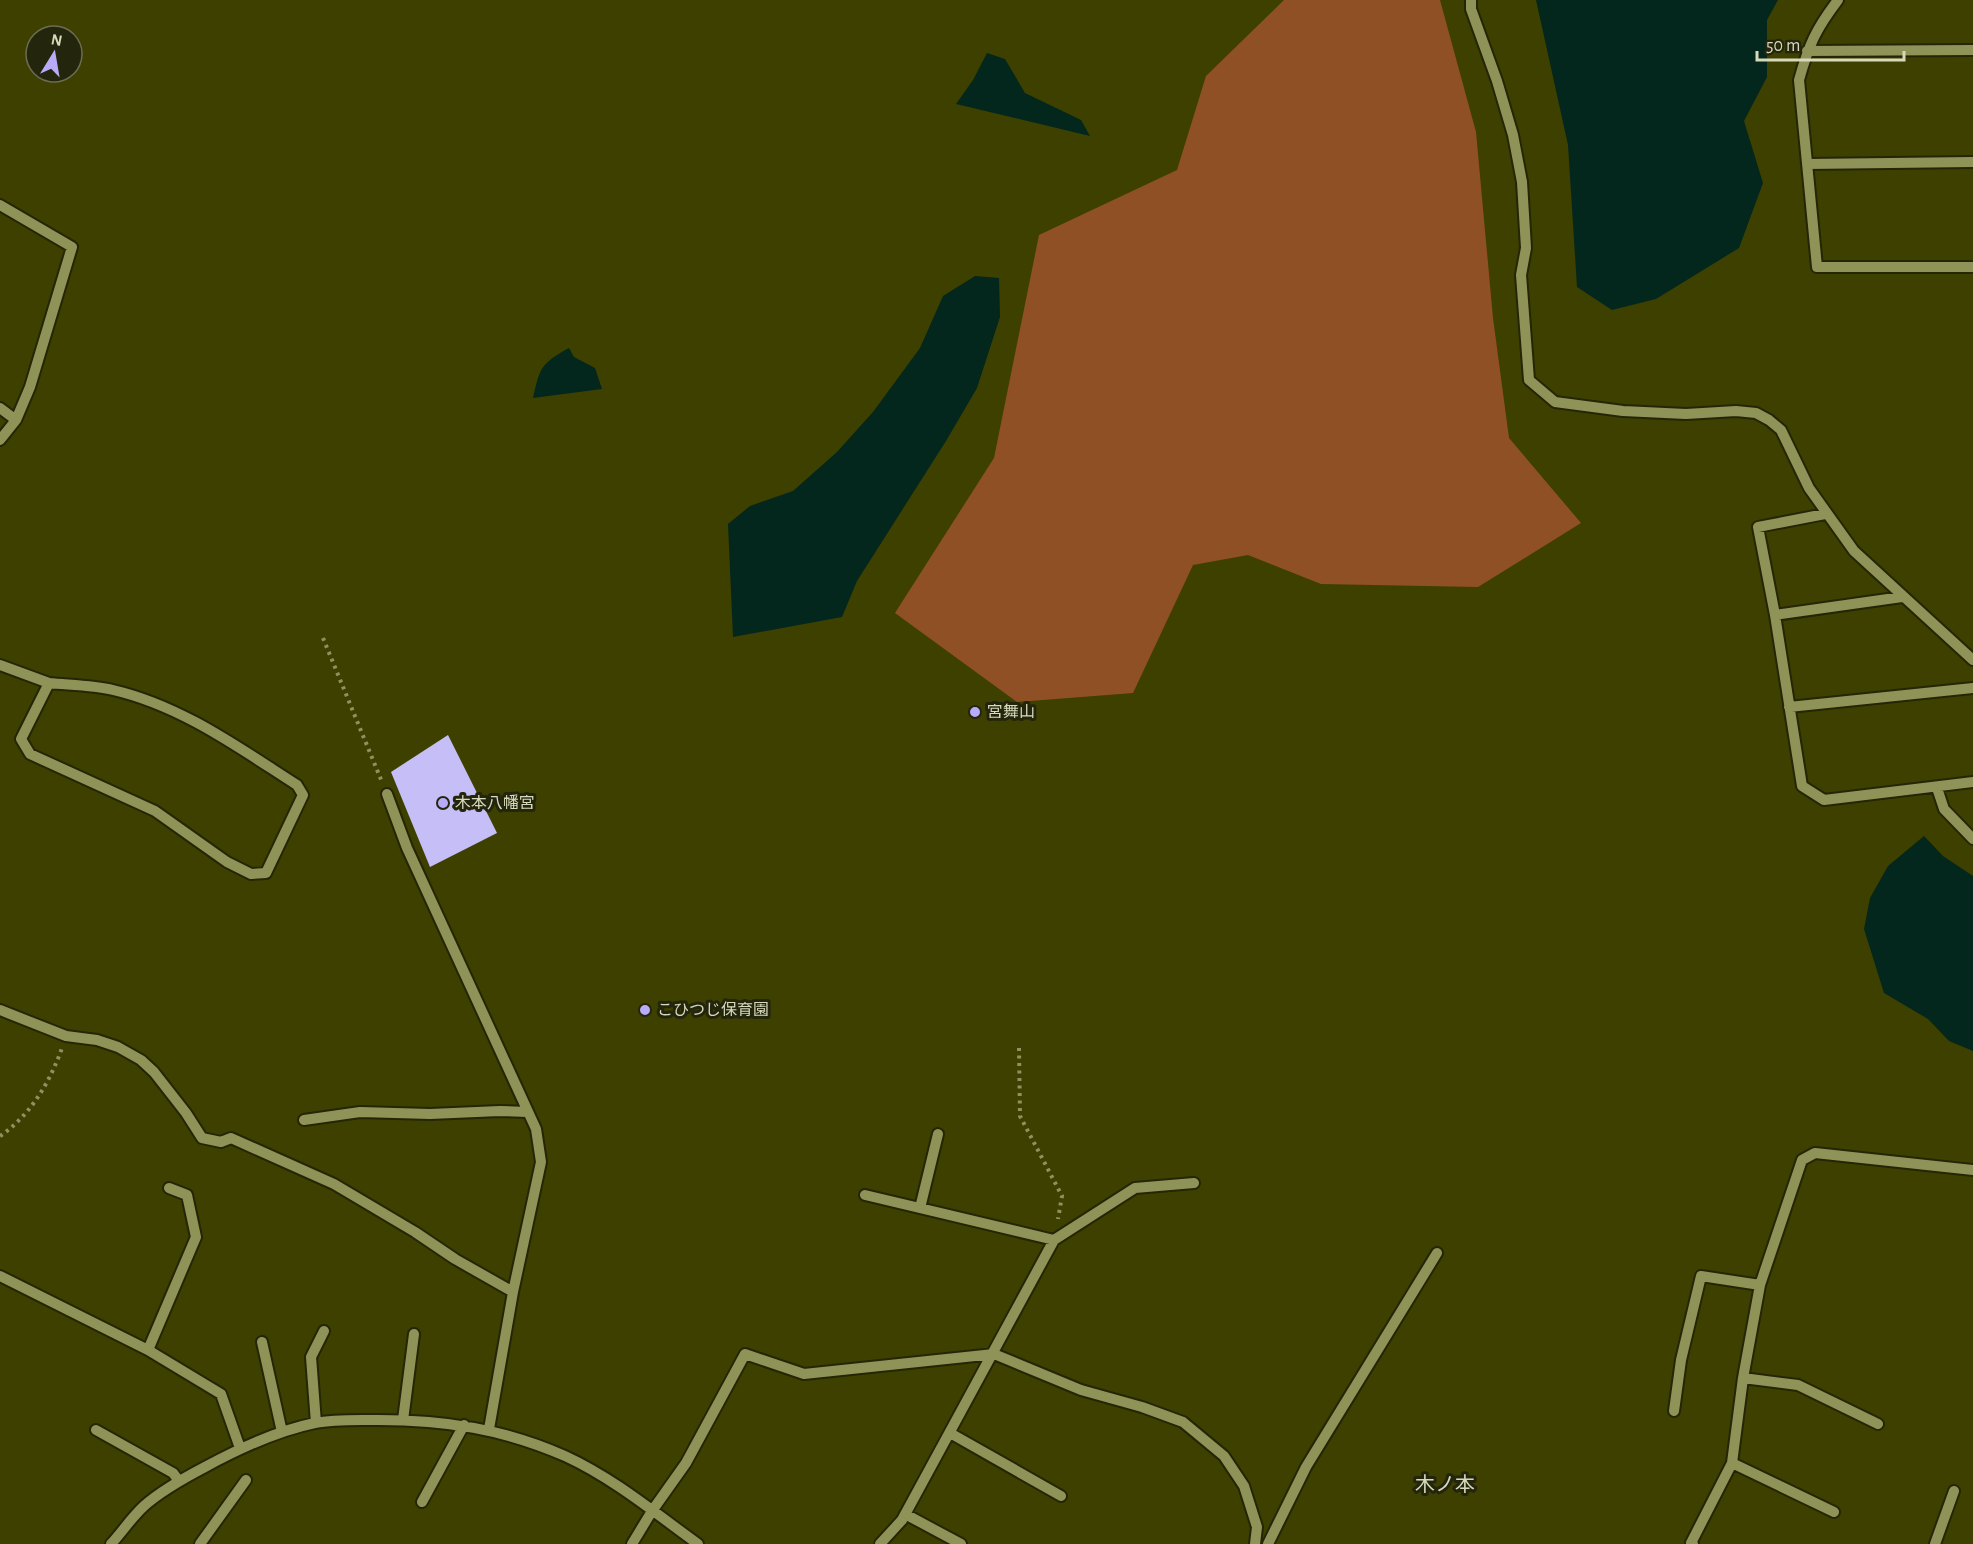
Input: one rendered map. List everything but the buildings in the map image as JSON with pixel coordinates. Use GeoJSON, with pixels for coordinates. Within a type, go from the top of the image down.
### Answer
{"type":"FeatureCollection","features":[{"type":"Feature","properties":{"kind":"street"},"geometry":{"type":"LineString","coordinates":[[1471,0],[1471,9],[1497,81],[1513,135],[1522,182],[1526,248],[1521,275],[1529,380],[1555,402],[1623,411],[1686,414],[1756,412],[1769,420],[1781,430],[1809,488],[1854,551],[1973,660]]}},
{"type":"Feature","properties":{"kind":"street"},"geometry":{"type":"LineString","coordinates":[[1839,0],[1820,24],[1807,51],[1799,80],[1817,267],[1973,267]]}},
{"type":"Feature","properties":{"kind":"street"},"geometry":{"type":"LineString","coordinates":[[1807,51],[1973,50]]}},
{"type":"Feature","properties":{"kind":"street"},"geometry":{"type":"LineString","coordinates":[[1807,164],[1973,162]]}},
{"type":"Feature","properties":{"kind":"street"},"geometry":{"type":"LineString","coordinates":[[0,205],[72,247],[30,387],[16,420],[0,440]]}},
{"type":"Feature","properties":{"kind":"street"},"geometry":{"type":"LineString","coordinates":[[0,408],[16,420]]}},
{"type":"Feature","properties":{"kind":"street"},"geometry":{"type":"LineString","coordinates":[[1826,514],[1758,527],[1775,615],[1802,786],[1824,800],[1973,782]]}},
{"type":"Feature","properties":{"kind":"street"},"geometry":{"type":"LineString","coordinates":[[1775,615],[1902,597]]}},
{"type":"Feature","properties":{"kind":"street"},"geometry":{"type":"LineString","coordinates":[[0,665],[48,683],[112,689],[167,707],[209,729],[297,785],[303,795],[266,873],[251,874],[227,862],[155,811],[30,754],[21,739],[48,683]]}},
{"type":"Feature","properties":{"kind":"street"},"geometry":{"type":"LineString","coordinates":[[1789,707],[1973,688]]}},
{"type":"Feature","properties":{"kind":"street"},"geometry":{"type":"LineString","coordinates":[[1937,788],[1944,809],[1973,839]]}},
{"type":"Feature","properties":{"kind":"street"},"geometry":{"type":"LineString","coordinates":[[387,794],[407,848],[536,1129],[541,1162],[513,1292],[489,1429]]}},
{"type":"Feature","properties":{"kind":"street"},"geometry":{"type":"LineString","coordinates":[[0,1010],[66,1035],[118,1047],[141,1060],[154,1072],[202,1138],[220,1142],[231,1138],[334,1184],[513,1292]]}},
{"type":"Feature","properties":{"kind":"street"},"geometry":{"type":"LineString","coordinates":[[304,1120],[360,1112],[430,1114],[527,1112]]}},
{"type":"Feature","properties":{"kind":"street"},"geometry":{"type":"LineString","coordinates":[[920,1208],[938,1134]]}},
{"type":"Feature","properties":{"kind":"street"},"geometry":{"type":"LineString","coordinates":[[1693,1544],[1691,1543],[1732,1463],[1743,1378],[1760,1285],[1802,1160],[1815,1153],[1973,1170]]}},
{"type":"Feature","properties":{"kind":"street"},"geometry":{"type":"LineString","coordinates":[[880,1544],[905,1514],[1054,1240],[1135,1188],[1194,1183]]}},
{"type":"Feature","properties":{"kind":"street"},"geometry":{"type":"LineString","coordinates":[[148,1350],[196,1237],[187,1195],[169,1188]]}},
{"type":"Feature","properties":{"kind":"street"},"geometry":{"type":"LineString","coordinates":[[865,1195],[1054,1240]]}},
{"type":"Feature","properties":{"kind":"street"},"geometry":{"type":"LineString","coordinates":[[1268,1544],[1306,1467],[1437,1252]]}},
{"type":"Feature","properties":{"kind":"street"},"geometry":{"type":"LineString","coordinates":[[0,1276],[148,1350],[221,1394],[240,1448]]}},
{"type":"Feature","properties":{"kind":"street"},"geometry":{"type":"LineString","coordinates":[[1674,1411],[1681,1360],[1701,1276],[1760,1285]]}},
{"type":"Feature","properties":{"kind":"street"},"geometry":{"type":"LineString","coordinates":[[316,1423],[311,1356],[324,1331]]}},
{"type":"Feature","properties":{"kind":"street"},"geometry":{"type":"LineString","coordinates":[[403,1420],[414,1334]]}},
{"type":"Feature","properties":{"kind":"street"},"geometry":{"type":"LineString","coordinates":[[262,1342],[282,1432]]}},
{"type":"Feature","properties":{"kind":"street"},"geometry":{"type":"LineString","coordinates":[[632,1544],[686,1462],[745,1354],[804,1374],[994,1354],[1081,1390],[1142,1407],[1183,1422],[1224,1456],[1244,1486],[1257,1527],[1255,1544]]}},
{"type":"Feature","properties":{"kind":"street"},"geometry":{"type":"LineString","coordinates":[[1743,1378],[1798,1385],[1878,1425]]}},
{"type":"Feature","properties":{"kind":"street"},"geometry":{"type":"LineString","coordinates":[[111,1544],[144,1506],[179,1481],[240,1448],[282,1432],[316,1423],[403,1420],[489,1429],[566,1457],[602,1477],[698,1544]]}},
{"type":"Feature","properties":{"kind":"street"},"geometry":{"type":"LineString","coordinates":[[422,1502],[464,1425]]}},
{"type":"Feature","properties":{"kind":"street"},"geometry":{"type":"LineString","coordinates":[[96,1430],[172,1473],[179,1481]]}},
{"type":"Feature","properties":{"kind":"street"},"geometry":{"type":"LineString","coordinates":[[950,1433],[1061,1496]]}},
{"type":"Feature","properties":{"kind":"street"},"geometry":{"type":"LineString","coordinates":[[1732,1463],[1834,1512]]}},
{"type":"Feature","properties":{"kind":"street"},"geometry":{"type":"LineString","coordinates":[[200,1544],[246,1480]]}},
{"type":"Feature","properties":{"kind":"street"},"geometry":{"type":"LineString","coordinates":[[1935,1544],[1954,1491]]}},
{"type":"Feature","properties":{"kind":"street"},"geometry":{"type":"LineString","coordinates":[[905,1514],[961,1544]]}},
{"type":"Feature","properties":{"kind":"path"},"geometry":{"type":"LineString","coordinates":[[323,638],[387,794]]}},
{"type":"Feature","properties":{"kind":"path"},"geometry":{"type":"LineString","coordinates":[[0,1136],[25,1116],[50,1074],[66,1035]]}},
{"type":"Feature","properties":{"kind":"path"},"geometry":{"type":"LineString","coordinates":[[1019,1048],[1020,1116],[1062,1196],[1054,1240]]}},
{"type":"Feature","properties":{"kind":"shaded area"},"geometry":{"type":"Polygon","coordinates":[[[1284,0],[1440,0],[1476,132],[1493,318],[1509,438],[1581,523],[1478,587],[1321,584],[1248,555],[1193,565],[1133,693],[1017,702],[895,613],[994,458],[1039,235],[1177,170],[1206,76],[1284,0]]]}},
{"type":"Feature","properties":{"kind":"water"},"geometry":{"type":"Polygon","coordinates":[[[1536,0],[1778,0],[1767,20],[1767,77],[1744,121],[1763,183],[1739,248],[1656,299],[1612,310],[1577,287],[1568,145],[1536,0]]]}},
{"type":"Feature","properties":{"kind":"water"},"geometry":{"type":"Polygon","coordinates":[[[987,53],[1005,59],[1025,93],[1081,120],[1090,136],[956,104],[973,80],[987,53]]]}},
{"type":"Feature","properties":{"kind":"water"},"geometry":{"type":"Polygon","coordinates":[[[975,276],[999,278],[1000,317],[977,388],[857,581],[842,617],[733,637],[728,524],[750,506],[793,491],[837,452],[873,412],[920,348],[943,296],[975,276]]]}},
{"type":"Feature","properties":{"kind":"water"},"geometry":{"type":"Polygon","coordinates":[[[569,348],[574,357],[595,368],[602,389],[533,398],[543,368],[552,358],[569,348]]]}},
{"type":"Feature","properties":{"kind":"water"},"geometry":{"type":"Polygon","coordinates":[[[1924,836],[1943,856],[1973,876],[1973,1051],[1949,1041],[1928,1019],[1884,993],[1864,929],[1870,898],[1888,866],[1924,836]]]}},
{"type":"Feature","properties":{"kind":"place","name":"宮舞山"},"geometry":{"type":"Point","coordinates":[975,712]}},
{"type":"Feature","properties":{"kind":"place","name":"木本八幡宮"},"geometry":{"type":"Point","coordinates":[443,803]}},
{"type":"Feature","properties":{"kind":"place","name":"こひつじ保育園"},"geometry":{"type":"Point","coordinates":[645,1010]}},
{"type":"Feature","properties":{"kind":"district","name":"木ノ本"},"geometry":{"type":"Point","coordinates":[1445,1485]}}]}
